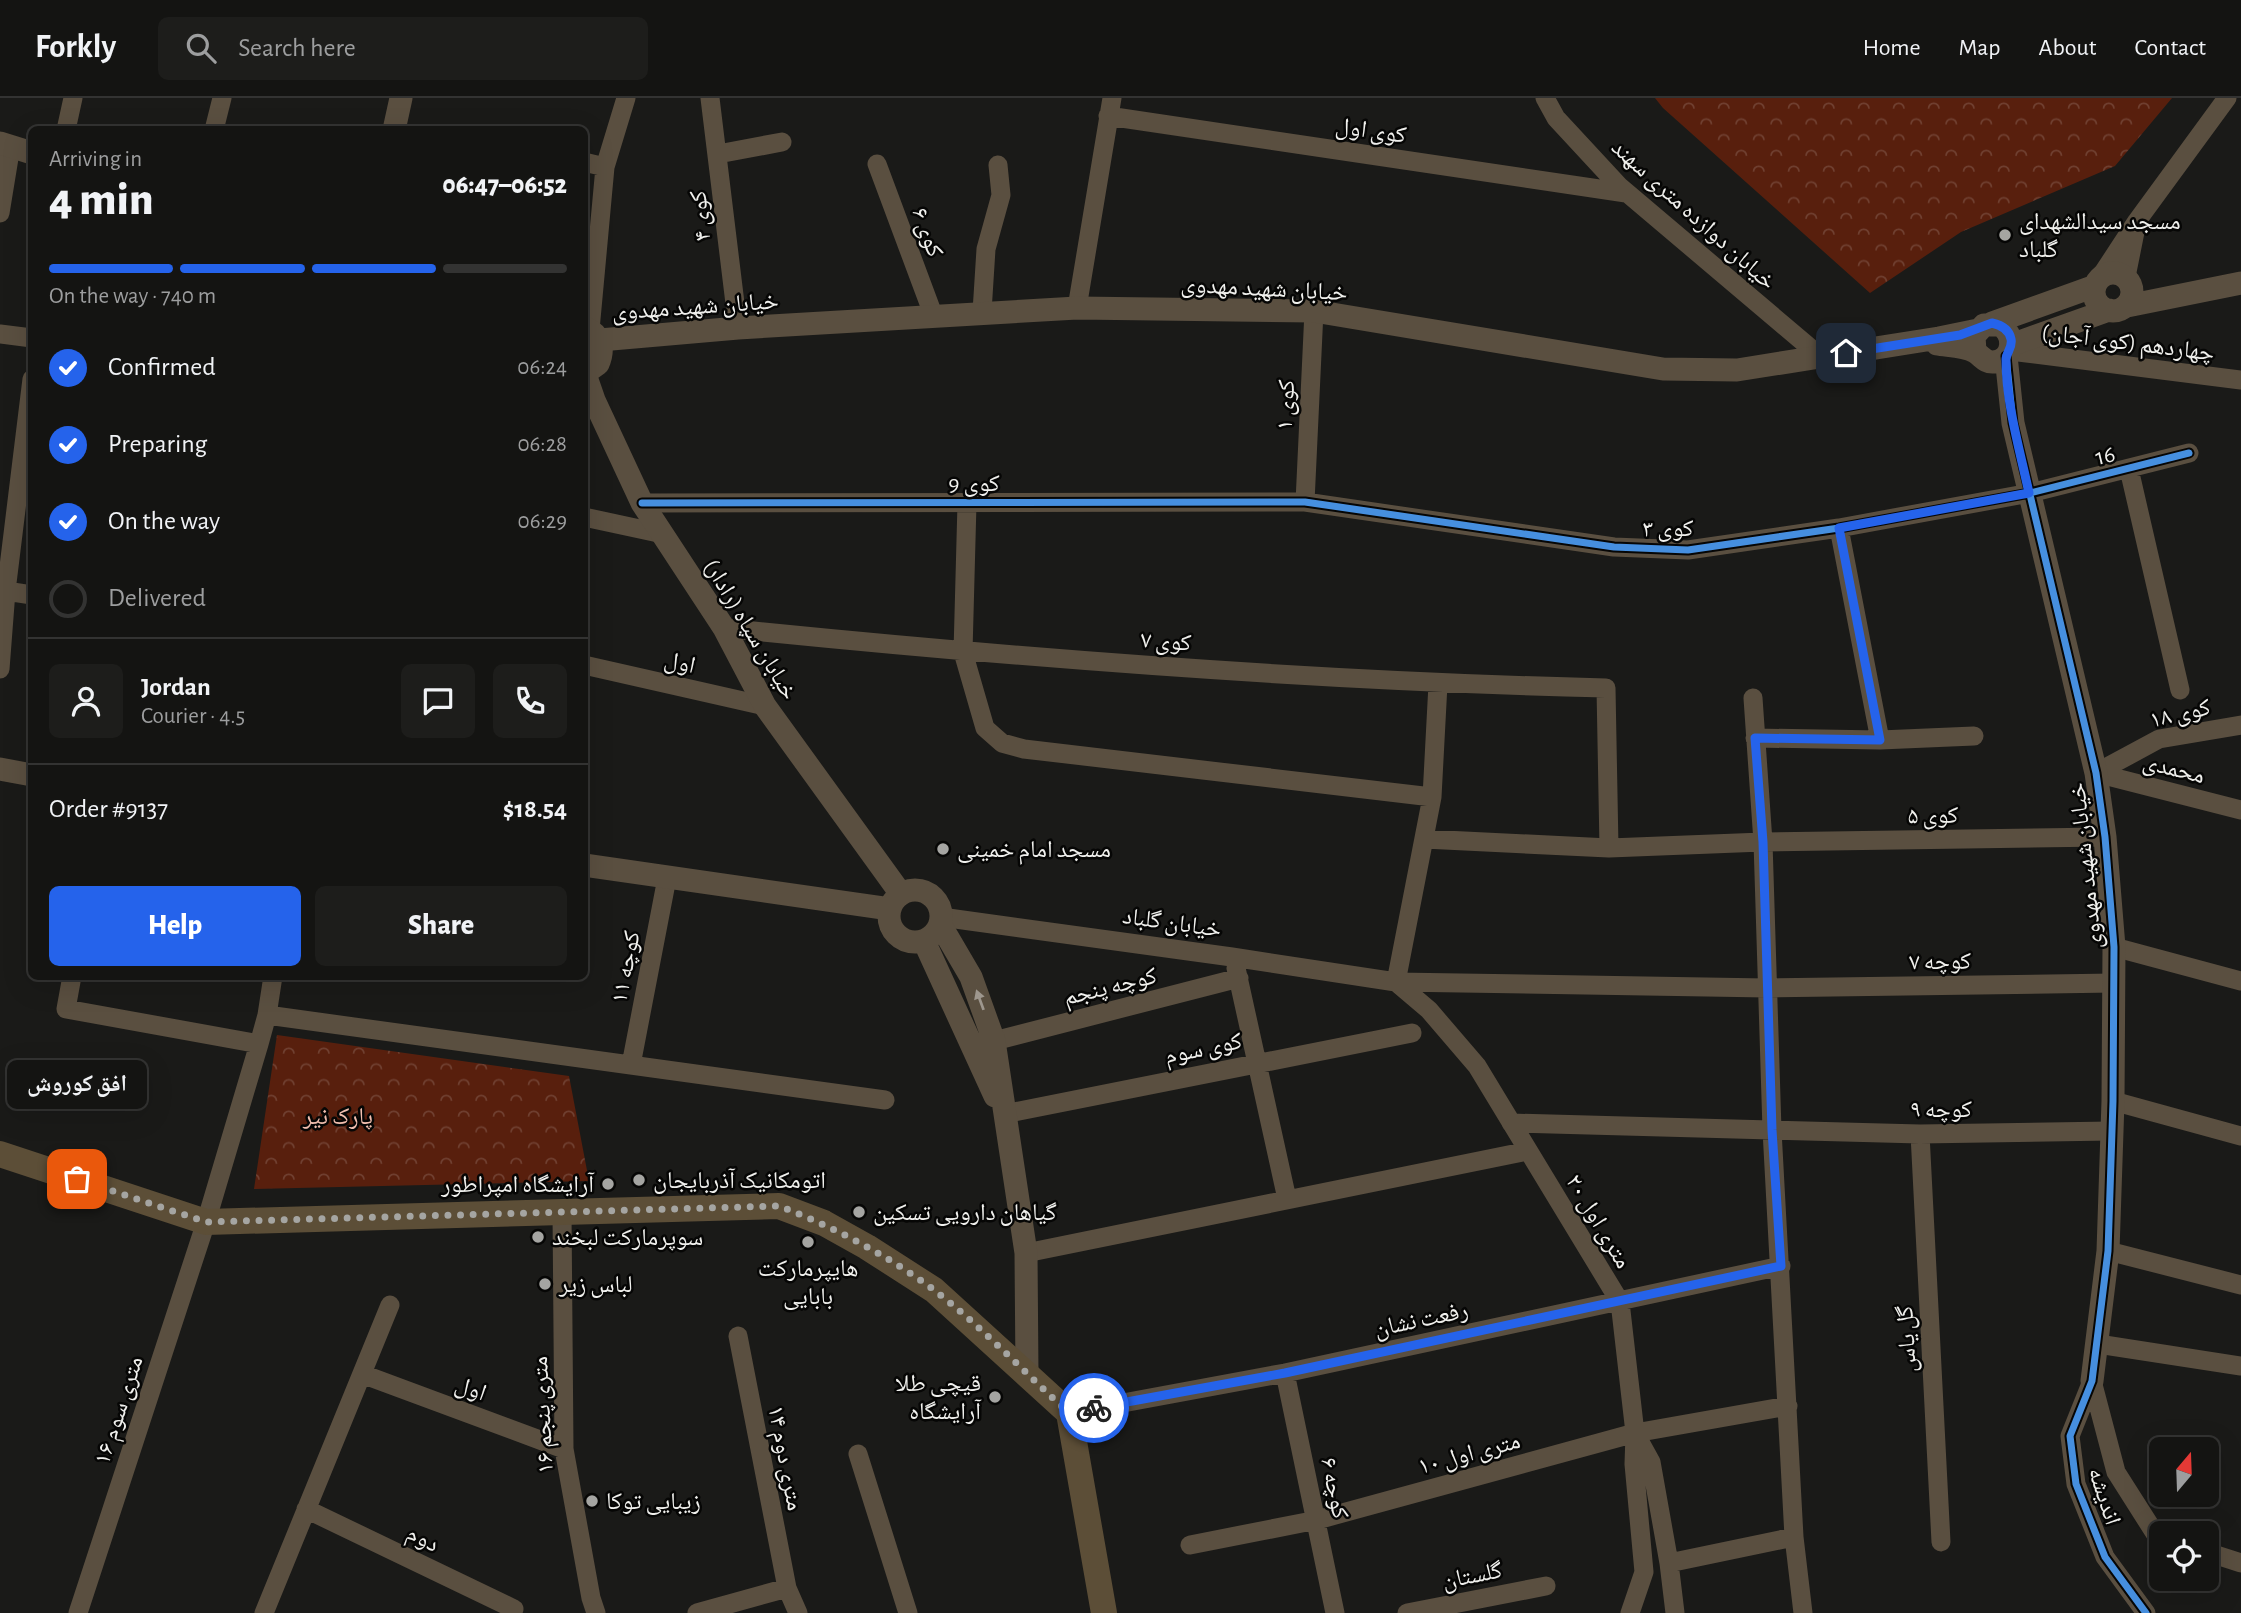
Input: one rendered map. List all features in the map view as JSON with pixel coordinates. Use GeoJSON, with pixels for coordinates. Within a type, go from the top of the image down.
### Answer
{"type":"FeatureCollection","features":[{"type":"Feature","properties":{"kind":"main road"},"geometry":{"type":"LineString","coordinates":[[0,1154],[206,1222],[779,1206],[824,1223],[934,1290],[1069,1413],[1104,1613]]}},
{"type":"Feature","properties":{"kind":"street"},"geometry":{"type":"LineString","coordinates":[[67,126],[73,98]]}},
{"type":"Feature","properties":{"kind":"street"},"geometry":{"type":"LineString","coordinates":[[215,126],[222,98]]}},
{"type":"Feature","properties":{"kind":"street"},"geometry":{"type":"LineString","coordinates":[[395,126],[401,98]]}},
{"type":"Feature","properties":{"kind":"street"},"geometry":{"type":"LineString","coordinates":[[588,372],[598,364],[602,348],[591,332],[605,167],[626,98]]}},
{"type":"Feature","properties":{"kind":"street","name":"کوی ۴"},"geometry":{"type":"LineString","coordinates":[[710,98],[738,328]]}},
{"type":"Feature","properties":{"kind":"street","name":"خیابان دوازده متری سهند"},"geometry":{"type":"LineString","coordinates":[[1545,98],[1556,118],[1626,192],[1821,357]]}},
{"type":"Feature","properties":{"kind":"street"},"geometry":{"type":"LineString","coordinates":[[2118,308],[2097,302],[2094,293],[2097,282],[2137,221],[2227,98]]}},
{"type":"Feature","properties":{"kind":"street"},"geometry":{"type":"LineString","coordinates":[[1077,308],[1110,107]]}},
{"type":"Feature","properties":{"kind":"street","name":"کوی اول"},"geometry":{"type":"LineString","coordinates":[[1110,107],[1626,192]]}},
{"type":"Feature","properties":{"kind":"street"},"geometry":{"type":"LineString","coordinates":[[718,153],[782,142]]}},
{"type":"Feature","properties":{"kind":"street"},"geometry":{"type":"LineString","coordinates":[[0,213],[14,147]]}},
{"type":"Feature","properties":{"kind":"street"},"geometry":{"type":"LineString","coordinates":[[588,163],[605,167]]}},
{"type":"Feature","properties":{"kind":"street","name":"کوی ۶"},"geometry":{"type":"LineString","coordinates":[[877,164],[934,317]]}},
{"type":"Feature","properties":{"kind":"street"},"geometry":{"type":"LineString","coordinates":[[982,312],[986,249],[1001,195],[998,165]]}},
{"type":"Feature","properties":{"kind":"street"},"geometry":{"type":"LineString","coordinates":[[2118,308],[2132,294],[2128,279],[2137,221]]}},
{"type":"Feature","properties":{"kind":"street"},"geometry":{"type":"LineString","coordinates":[[1982,341],[2113,273],[2158,288],[2206,289]]}},
{"type":"Feature","properties":{"kind":"street"},"geometry":{"type":"LineString","coordinates":[[1982,341],[1994,362],[2009,351],[2118,308],[2241,283]]}},
{"type":"Feature","properties":{"kind":"street","name":"خیابان شهید مهدوی"},"geometry":{"type":"LineString","coordinates":[[591,332],[738,328],[1077,308],[1314,312],[1663,369],[1737,370],[1920,341],[1982,341],[1989,369],[2013,423]]}},
{"type":"Feature","properties":{"kind":"street","name":"کوی ۱"},"geometry":{"type":"LineString","coordinates":[[1305,502],[1314,312]]}},
{"type":"Feature","properties":{"kind":"street"},"geometry":{"type":"LineString","coordinates":[[1982,341],[2005,328],[2011,338],[2009,351]]}},
{"type":"Feature","properties":{"kind":"street"},"geometry":{"type":"LineString","coordinates":[[0,334],[28,338]]}},
{"type":"Feature","properties":{"kind":"street","name":"خیابان شهید مهدوی"},"geometry":{"type":"LineString","coordinates":[[2009,351],[2013,423],[2096,773],[2105,837],[2114,947],[2108,1251],[2092,1381]]}},
{"type":"Feature","properties":{"kind":"street","name":"چهاردهم (کوی آجان)"},"geometry":{"type":"LineString","coordinates":[[2009,351],[2241,380]]}},
{"type":"Feature","properties":{"kind":"street","name":"خیابان سپاه (رادار)"},"geometry":{"type":"LineString","coordinates":[[589,400],[642,503],[724,628],[765,706],[895,901]]}},
{"type":"Feature","properties":{"kind":"street"},"geometry":{"type":"LineString","coordinates":[[0,669],[6,591],[28,412]]}},
{"type":"Feature","properties":{"kind":"street","name":"16"},"geometry":{"type":"LineString","coordinates":[[2029,493],[2189,453]]}},
{"type":"Feature","properties":{"kind":"street"},"geometry":{"type":"LineString","coordinates":[[2129,469],[2180,690]]}},
{"type":"Feature","properties":{"kind":"street","name":"کوی ۳"},"geometry":{"type":"LineString","coordinates":[[1305,502],[1614,547],[1688,550],[1839,528],[2029,493]]}},
{"type":"Feature","properties":{"kind":"street","name":"کوی 9"},"geometry":{"type":"LineString","coordinates":[[642,503],[1305,502]]}},
{"type":"Feature","properties":{"kind":"street"},"geometry":{"type":"LineString","coordinates":[[967,503],[963,652],[985,728],[1002,743],[1037,751],[1432,797]]}},
{"type":"Feature","properties":{"kind":"street"},"geometry":{"type":"LineString","coordinates":[[588,518],[663,534]]}},
{"type":"Feature","properties":{"kind":"street"},"geometry":{"type":"LineString","coordinates":[[1839,528],[1880,740]]}},
{"type":"Feature","properties":{"kind":"street"},"geometry":{"type":"LineString","coordinates":[[6,591],[28,594]]}},
{"type":"Feature","properties":{"kind":"street","name":"کوی ۷"},"geometry":{"type":"LineString","coordinates":[[724,628],[963,652],[1438,684],[1606,688],[1609,848]]}},
{"type":"Feature","properties":{"kind":"street","name":"اول"},"geometry":{"type":"LineString","coordinates":[[588,666],[765,706]]}},
{"type":"Feature","properties":{"kind":"street"},"geometry":{"type":"LineString","coordinates":[[1396,982],[1432,797],[1438,684]]}},
{"type":"Feature","properties":{"kind":"street"},"geometry":{"type":"LineString","coordinates":[[1754,698],[1763,842],[1772,1130],[1794,1537],[1803,1613]]}},
{"type":"Feature","properties":{"kind":"street","name":"کوی ۱۸"},"geometry":{"type":"LineString","coordinates":[[2096,773],[2160,739],[2241,725]]}},
{"type":"Feature","properties":{"kind":"street"},"geometry":{"type":"LineString","coordinates":[[1755,738],[1880,740],[1974,736]]}},
{"type":"Feature","properties":{"kind":"street"},"geometry":{"type":"LineString","coordinates":[[0,769],[28,774]]}},
{"type":"Feature","properties":{"kind":"street","name":"محمدی"},"geometry":{"type":"LineString","coordinates":[[2096,773],[2241,810]]}},
{"type":"Feature","properties":{"kind":"street","name":"کوی ۵"},"geometry":{"type":"LineString","coordinates":[[1424,839],[1609,848],[1763,842],[2105,837]]}},
{"type":"Feature","properties":{"kind":"street"},"geometry":{"type":"LineString","coordinates":[[588,866],[667,878],[895,901],[912,890],[923,891],[933,897],[939,906],[941,920],[971,977],[994,1041],[1026,1253],[1027,1374]]}},
{"type":"Feature","properties":{"kind":"street","name":"کوچه ۱۱"},"geometry":{"type":"LineString","coordinates":[[631,1065],[667,878]]}},
{"type":"Feature","properties":{"kind":"street"},"geometry":{"type":"LineString","coordinates":[[895,901],[889,920],[902,938],[912,942],[924,941],[933,935],[941,920]]}},
{"type":"Feature","properties":{"kind":"street","name":"خیابان گلباد"},"geometry":{"type":"LineString","coordinates":[[941,920],[1232,957],[1396,982],[1767,988]]}},
{"type":"Feature","properties":{"kind":"street"},"geometry":{"type":"LineString","coordinates":[[924,941],[1004,1114]]}},
{"type":"Feature","properties":{"kind":"street"},"geometry":{"type":"LineString","coordinates":[[2114,947],[2241,981]]}},
{"type":"Feature","properties":{"kind":"street"},"geometry":{"type":"LineString","coordinates":[[1232,957],[1239,978],[1287,1199]]}},
{"type":"Feature","properties":{"kind":"street","name":"کوچه پنجم"},"geometry":{"type":"LineString","coordinates":[[994,1041],[1239,978]]}},
{"type":"Feature","properties":{"kind":"street"},"geometry":{"type":"LineString","coordinates":[[71,980],[66,1009],[259,1044],[272,980]]}},
{"type":"Feature","properties":{"kind":"street","name":"۲۰ متری اول"},"geometry":{"type":"LineString","coordinates":[[1396,982],[1429,1010],[1477,1066],[1620,1302],[1635,1433],[1651,1462],[1675,1613]]}},
{"type":"Feature","properties":{"kind":"street","name":"کوچه ۷"},"geometry":{"type":"LineString","coordinates":[[1767,988],[2114,983]]}},
{"type":"Feature","properties":{"kind":"street"},"geometry":{"type":"LineString","coordinates":[[267,1015],[885,1100]]}},
{"type":"Feature","properties":{"kind":"street","name":"کوی سوم"},"geometry":{"type":"LineString","coordinates":[[1004,1114],[1412,1033]]}},
{"type":"Feature","properties":{"kind":"street","name":"۱۶ متری سوم"},"geometry":{"type":"LineString","coordinates":[[78,1613],[206,1222],[259,1044]]}},
{"type":"Feature","properties":{"kind":"street"},"geometry":{"type":"LineString","coordinates":[[2113,1101],[2241,1136]]}},
{"type":"Feature","properties":{"kind":"street","name":"کوچه ۹"},"geometry":{"type":"LineString","coordinates":[[1511,1123],[1920,1134],[2111,1130]]}},
{"type":"Feature","properties":{"kind":"street","name":"گل یاس"},"geometry":{"type":"LineString","coordinates":[[1920,1134],[1941,1542]]}},
{"type":"Feature","properties":{"kind":"street"},"geometry":{"type":"LineString","coordinates":[[1026,1253],[1528,1151]]}},
{"type":"Feature","properties":{"kind":"street","name":"۱۶ متری پنجم"},"geometry":{"type":"LineString","coordinates":[[562,1212],[564,1449],[596,1613]]}},
{"type":"Feature","properties":{"kind":"street"},"geometry":{"type":"LineString","coordinates":[[2108,1251],[2241,1285]]}},
{"type":"Feature","properties":{"kind":"street","name":"رفعت نشان"},"geometry":{"type":"LineString","coordinates":[[1069,1413],[1285,1373],[1781,1266]]}},
{"type":"Feature","properties":{"kind":"street"},"geometry":{"type":"LineString","coordinates":[[264,1613],[390,1305]]}},
{"type":"Feature","properties":{"kind":"street","name":"۱۴ متری دوم"},"geometry":{"type":"LineString","coordinates":[[738,1336],[787,1588],[798,1613]]}},
{"type":"Feature","properties":{"kind":"street"},"geometry":{"type":"LineString","coordinates":[[2098,1344],[2241,1366]]}},
{"type":"Feature","properties":{"kind":"street","name":"کوچه ۶"},"geometry":{"type":"LineString","coordinates":[[1285,1373],[1335,1613]]}},
{"type":"Feature","properties":{"kind":"street","name":"اول"},"geometry":{"type":"LineString","coordinates":[[362,1374],[564,1449]]}},
{"type":"Feature","properties":{"kind":"street"},"geometry":{"type":"LineString","coordinates":[[2092,1381],[2116,1472],[2149,1523]]}},
{"type":"Feature","properties":{"kind":"street","name":"اندیشه"},"geometry":{"type":"LineString","coordinates":[[2092,1381],[2070,1436],[2077,1484],[2105,1557],[2146,1613]]}},
{"type":"Feature","properties":{"kind":"street","name":"۱۰ متری اول"},"geometry":{"type":"LineString","coordinates":[[1189,1545],[1317,1520],[1635,1433],[1788,1406]]}},
{"type":"Feature","properties":{"kind":"street"},"geometry":{"type":"LineString","coordinates":[[1630,1613],[1644,1572],[1634,1464],[1635,1433]]}},
{"type":"Feature","properties":{"kind":"street"},"geometry":{"type":"LineString","coordinates":[[858,1454],[908,1613]]}},
{"type":"Feature","properties":{"kind":"street","name":"دوم"},"geometry":{"type":"LineString","coordinates":[[306,1509],[514,1609],[512,1613]]}},
{"type":"Feature","properties":{"kind":"street"},"geometry":{"type":"LineString","coordinates":[[1669,1563],[1794,1537]]}},
{"type":"Feature","properties":{"kind":"street"},"geometry":{"type":"LineString","coordinates":[[2219,1556],[2241,1563]]}},
{"type":"Feature","properties":{"kind":"street","name":"گلستان"},"geometry":{"type":"LineString","coordinates":[[1407,1613],[1546,1586]]}},
{"type":"Feature","properties":{"kind":"street"},"geometry":{"type":"LineString","coordinates":[[698,1613],[787,1588]]}},
{"type":"Feature","properties":{"kind":"green space"},"geometry":{"type":"Polygon","coordinates":[[[1655,98],[2172,98],[2115,166],[1961,232],[1870,293],[1655,98]]]}},
{"type":"Feature","properties":{"kind":"green space","name":"پارک نیر"},"geometry":{"type":"Polygon","coordinates":[[[277,1035],[569,1076],[589,1181],[254,1189],[277,1035]]]}},
{"type":"Feature","properties":{"kind":"cycle path"},"geometry":{"type":"LineString","coordinates":[[2006,356],[2013,423],[2096,773],[2105,837],[2114,947],[2108,1251],[2092,1381],[2070,1436],[2076,1484],[2105,1557],[2146,1613]]}},
{"type":"Feature","properties":{"kind":"cycle path"},"geometry":{"type":"LineString","coordinates":[[642,503],[1305,502],[1614,547],[1688,550],[1839,528],[2030,493],[2189,453]]}},
{"type":"Feature","properties":{"kind":"way so far"},"geometry":{"type":"LineString","coordinates":[[77,1179],[206,1222],[779,1206],[824,1223],[934,1290],[1069,1413],[1094,1408]]}},
{"type":"Feature","properties":{"kind":"place","name":"مسجد سیدالشهدای گلباد"},"geometry":{"type":"Point","coordinates":[2005,235]}},
{"type":"Feature","properties":{"kind":"place","name":"مسجد امام خمینی"},"geometry":{"type":"Point","coordinates":[943,849]}},
{"type":"Feature","properties":{"kind":"place","name":"افق کوروش"},"geometry":{"type":"Point","coordinates":[77,1179]}},
{"type":"Feature","properties":{"kind":"place","name":"اتومکانیک آذربایجان"},"geometry":{"type":"Point","coordinates":[639,1180]}},
{"type":"Feature","properties":{"kind":"place","name":"آرایشگاه امپراطور"},"geometry":{"type":"Point","coordinates":[608,1184]}},
{"type":"Feature","properties":{"kind":"place","name":"گیاهان دارویی تسکین"},"geometry":{"type":"Point","coordinates":[859,1212]}},
{"type":"Feature","properties":{"kind":"place","name":"سوپرمارکت لبخند"},"geometry":{"type":"Point","coordinates":[538,1237]}},
{"type":"Feature","properties":{"kind":"place","name":"هایپرمارکت بابایی"},"geometry":{"type":"Point","coordinates":[808,1242]}},
{"type":"Feature","properties":{"kind":"place","name":"لباس زیر"},"geometry":{"type":"Point","coordinates":[545,1284]}},
{"type":"Feature","properties":{"kind":"place","name":"قیچی طلا آرایشگاه"},"geometry":{"type":"Point","coordinates":[995,1397]}},
{"type":"Feature","properties":{"kind":"place","name":"زیبایی توکا"},"geometry":{"type":"Point","coordinates":[592,1501]}},
{"type":"Feature","properties":{"kind":"route"},"geometry":{"type":"LineString","coordinates":[[1094,1408],[1285,1373],[1781,1266],[1772,1130],[1763,842],[1755,738],[1880,740],[1839,528],[2029,493],[2013,423],[2006,356],[2010,351],[2011,338],[2005,328],[1992,323],[1960,335],[1846,353]]}}]}
